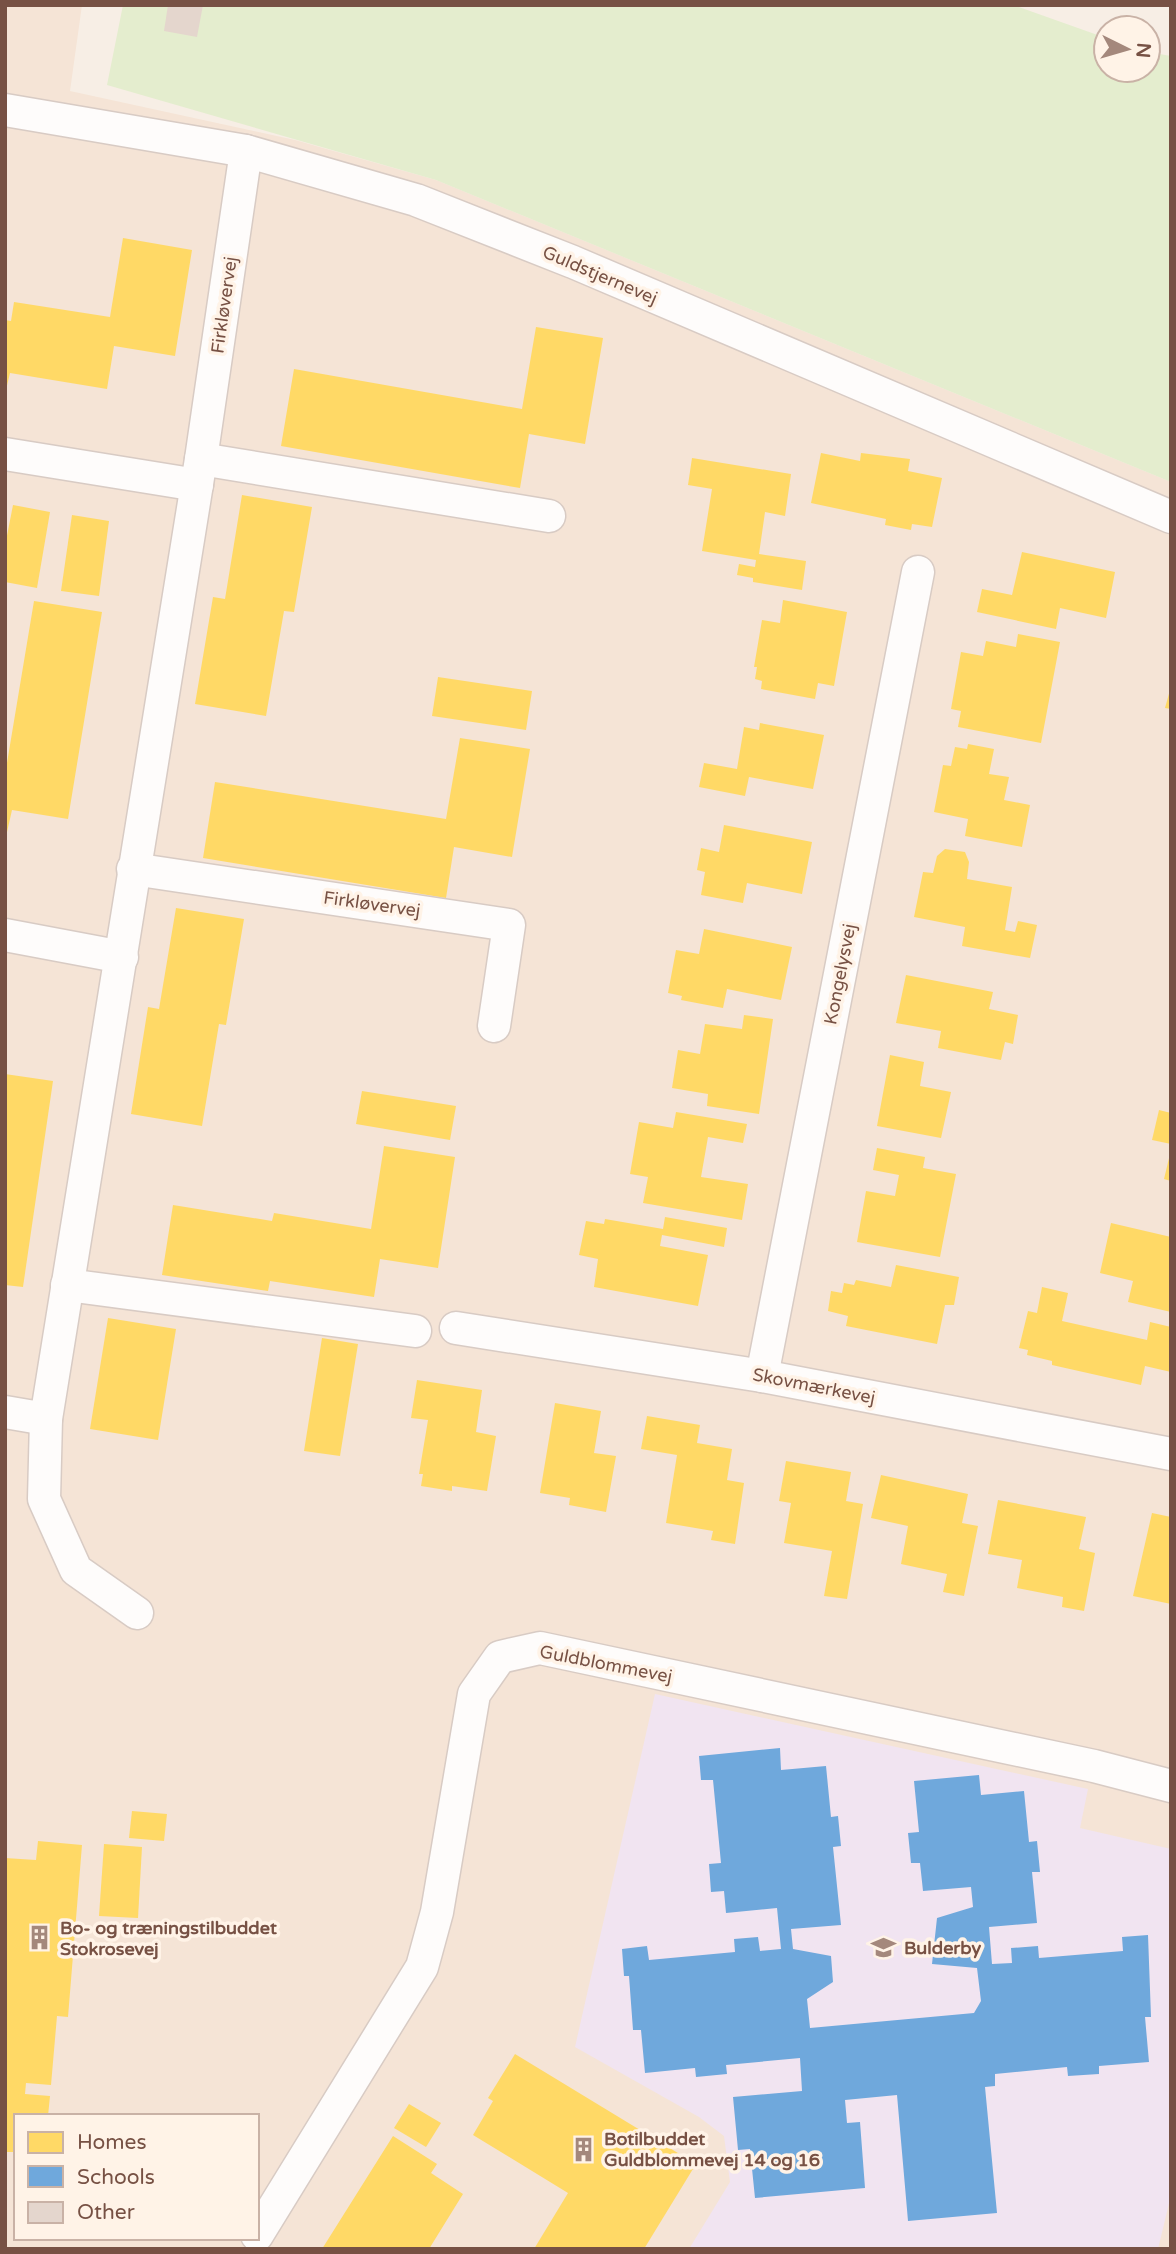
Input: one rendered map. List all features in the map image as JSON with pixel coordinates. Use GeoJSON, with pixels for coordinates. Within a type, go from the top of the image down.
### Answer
{"type":"FeatureCollection","features":[{"type":"Feature","properties":{"kind":"street","name":"Guldstjernevej"},"geometry":{"type":"LineString","coordinates":[[5,110],[246,152],[416,200],[573,262],[1171,517]]}},
{"type":"Feature","properties":{"kind":"street","name":"Firkløvervej"},"geometry":{"type":"LineString","coordinates":[[136,1613],[76,1570],[44,1499],[46,1419],[199,472],[246,152]]}},
{"type":"Feature","properties":{"kind":"street"},"geometry":{"type":"LineString","coordinates":[[5,454],[199,472],[549,516]]}},
{"type":"Feature","properties":{"kind":"street","name":"Kongelysvej"},"geometry":{"type":"LineString","coordinates":[[762,1376],[918,572]]}},
{"type":"Feature","properties":{"kind":"street","name":"Firkløvervej"},"geometry":{"type":"LineString","coordinates":[[133,869],[509,925],[494,1026]]}},
{"type":"Feature","properties":{"kind":"street"},"geometry":{"type":"LineString","coordinates":[[5,935],[122,957]]}},
{"type":"Feature","properties":{"kind":"street"},"geometry":{"type":"LineString","coordinates":[[67,1285],[415,1331]]}},
{"type":"Feature","properties":{"kind":"street","name":"Skovmærkevej"},"geometry":{"type":"LineString","coordinates":[[456,1328],[762,1376],[1171,1454]]}},
{"type":"Feature","properties":{"kind":"street"},"geometry":{"type":"LineString","coordinates":[[5,1412],[46,1419]]}},
{"type":"Feature","properties":{"kind":"street","name":"Guldblommevej"},"geometry":{"type":"LineString","coordinates":[[259,2232],[422,1967],[437,1912],[474,1694],[500,1657],[540,1648],[1094,1766],[1171,1786]]}},
{"type":"Feature","properties":{"kind":"shaded area"},"geometry":{"type":"Polygon","coordinates":[[[5,5],[82,5],[70,91],[295,140],[436,180],[1171,482],[1171,2249],[5,2249],[5,5]]]}},
{"type":"Feature","properties":{"kind":"shaded area","name":"Bulderby"},"geometry":{"type":"Polygon","coordinates":[[[655,1694],[1088,1789],[1080,1828],[1171,1849],[1171,2195],[1158,2249],[689,2249],[730,2182],[724,2136],[699,2117],[575,2047],[655,1694]]]}},
{"type":"Feature","properties":{"kind":"green space"},"geometry":{"type":"Polygon","coordinates":[[[123,5],[1013,5],[1092,33],[1092,84],[1162,84],[1162,54],[1171,56],[1171,482],[436,180],[107,85],[123,5]]]}},
{"type":"Feature","properties":{"kind":"building: Homes"},"geometry":{"type":"Polygon","coordinates":[[[123,238],[192,250],[175,356],[114,346],[107,389],[10,373],[5,394],[5,320],[11,321],[14,302],[110,317],[123,238]]]}},
{"type":"Feature","properties":{"kind":"building: Homes"},"geometry":{"type":"Polygon","coordinates":[[[536,327],[603,338],[585,444],[529,434],[520,488],[281,446],[294,369],[522,409],[536,327]]]}},
{"type":"Feature","properties":{"kind":"building: Homes"},"geometry":{"type":"Polygon","coordinates":[[[821,453],[860,461],[861,453],[910,459],[908,471],[942,478],[932,527],[912,524],[911,530],[885,525],[886,519],[811,503],[821,453]]]}},
{"type":"Feature","properties":{"kind":"building: Homes"},"geometry":{"type":"Polygon","coordinates":[[[692,458],[791,474],[785,516],[765,512],[759,554],[806,561],[802,590],[753,582],[753,578],[737,575],[739,564],[755,567],[756,560],[702,551],[712,489],[688,485],[692,458]]]}},
{"type":"Feature","properties":{"kind":"building: Homes"},"geometry":{"type":"Polygon","coordinates":[[[242,495],[312,507],[294,612],[284,611],[266,716],[195,704],[213,597],[225,599],[242,495]]]}},
{"type":"Feature","properties":{"kind":"building: Homes"},"geometry":{"type":"Polygon","coordinates":[[[13,505],[50,512],[37,588],[5,582],[5,546],[13,505]]]}},
{"type":"Feature","properties":{"kind":"building: Homes"},"geometry":{"type":"Polygon","coordinates":[[[72,515],[109,521],[99,596],[61,591],[72,515]]]}},
{"type":"Feature","properties":{"kind":"building: Homes"},"geometry":{"type":"Polygon","coordinates":[[[1022,552],[1115,572],[1106,618],[1060,608],[1056,629],[977,612],[982,589],[1012,595],[1022,552]]]}},
{"type":"Feature","properties":{"kind":"building: Homes"},"geometry":{"type":"Polygon","coordinates":[[[783,600],[847,612],[834,686],[818,683],[815,699],[761,689],[762,681],[755,679],[757,667],[754,667],[762,620],[780,623],[783,600]]]}},
{"type":"Feature","properties":{"kind":"building: Homes"},"geometry":{"type":"Polygon","coordinates":[[[34,601],[102,612],[68,819],[12,810],[5,841],[5,775],[34,601]]]}},
{"type":"Feature","properties":{"kind":"building: Homes"},"geometry":{"type":"Polygon","coordinates":[[[1018,634],[1060,642],[1041,743],[958,727],[961,711],[951,709],[961,652],[983,656],[986,641],[1016,647],[1018,634]]]}},
{"type":"Feature","properties":{"kind":"building: Homes"},"geometry":{"type":"Polygon","coordinates":[[[438,677],[532,691],[526,730],[432,716],[438,677]]]}},
{"type":"Feature","properties":{"kind":"building: Homes"},"geometry":{"type":"Polygon","coordinates":[[[1171,690],[1171,709],[1165,708],[1171,690]]]}},
{"type":"Feature","properties":{"kind":"building: Homes"},"geometry":{"type":"Polygon","coordinates":[[[760,723],[824,735],[813,789],[749,777],[745,796],[699,787],[704,763],[737,769],[744,727],[759,730],[760,723]]]}},
{"type":"Feature","properties":{"kind":"building: Homes"},"geometry":{"type":"Polygon","coordinates":[[[460,738],[530,749],[512,857],[454,847],[446,898],[203,858],[215,782],[446,819],[460,738]]]}},
{"type":"Feature","properties":{"kind":"building: Homes"},"geometry":{"type":"Polygon","coordinates":[[[968,744],[994,749],[989,774],[1009,777],[1004,800],[1030,805],[1022,847],[965,836],[968,819],[934,812],[943,765],[951,766],[955,747],[967,749],[968,744]]]}},
{"type":"Feature","properties":{"kind":"building: Homes"},"geometry":{"type":"Polygon","coordinates":[[[724,825],[812,842],[802,894],[747,883],[743,903],[701,895],[705,872],[697,870],[701,848],[719,852],[724,825]]]}},
{"type":"Feature","properties":{"kind":"building: Homes"},"geometry":{"type":"Polygon","coordinates":[[[945,849],[965,852],[969,862],[967,879],[1012,887],[1005,930],[1015,932],[1018,921],[1037,925],[1030,958],[962,946],[965,927],[914,917],[923,872],[933,873],[937,856],[945,849]]]}},
{"type":"Feature","properties":{"kind":"building: Homes"},"geometry":{"type":"Polygon","coordinates":[[[176,908],[244,919],[226,1025],[219,1024],[202,1126],[131,1114],[148,1007],[159,1009],[176,908]]]}},
{"type":"Feature","properties":{"kind":"building: Homes"},"geometry":{"type":"Polygon","coordinates":[[[704,929],[792,947],[781,1000],[727,989],[723,1008],[681,1000],[682,996],[668,993],[676,950],[699,954],[704,929]]]}},
{"type":"Feature","properties":{"kind":"building: Homes"},"geometry":{"type":"Polygon","coordinates":[[[906,975],[993,992],[989,1009],[1018,1015],[1013,1044],[1005,1042],[1001,1060],[938,1048],[941,1031],[896,1023],[906,975]]]}},
{"type":"Feature","properties":{"kind":"building: Homes"},"geometry":{"type":"Polygon","coordinates":[[[744,1015],[773,1019],[759,1114],[707,1106],[708,1094],[672,1088],[678,1050],[700,1054],[705,1024],[742,1029],[744,1015]]]}},
{"type":"Feature","properties":{"kind":"building: Homes"},"geometry":{"type":"Polygon","coordinates":[[[890,1055],[924,1062],[920,1086],[951,1092],[941,1138],[877,1126],[890,1055]]]}},
{"type":"Feature","properties":{"kind":"building: Homes"},"geometry":{"type":"Polygon","coordinates":[[[5,1074],[53,1081],[23,1287],[5,1285],[5,1074]]]}},
{"type":"Feature","properties":{"kind":"building: Homes"},"geometry":{"type":"Polygon","coordinates":[[[362,1091],[456,1106],[450,1140],[356,1124],[362,1091]]]}},
{"type":"Feature","properties":{"kind":"building: Homes"},"geometry":{"type":"Polygon","coordinates":[[[1159,1110],[1171,1113],[1171,1144],[1152,1140],[1159,1110]]]}},
{"type":"Feature","properties":{"kind":"building: Homes"},"geometry":{"type":"Polygon","coordinates":[[[676,1112],[747,1124],[743,1143],[708,1137],[701,1177],[748,1184],[742,1220],[643,1203],[648,1177],[630,1174],[639,1122],[673,1128],[676,1112]]]}},
{"type":"Feature","properties":{"kind":"building: Homes"},"geometry":{"type":"Polygon","coordinates":[[[384,1146],[455,1157],[438,1268],[380,1259],[374,1297],[270,1281],[268,1291],[162,1275],[173,1205],[272,1221],[274,1213],[371,1229],[384,1146]]]}},
{"type":"Feature","properties":{"kind":"building: Homes"},"geometry":{"type":"Polygon","coordinates":[[[877,1148],[925,1157],[923,1168],[956,1174],[940,1257],[857,1242],[866,1191],[895,1196],[899,1175],[873,1170],[877,1148]]]}},
{"type":"Feature","properties":{"kind":"building: Homes"},"geometry":{"type":"Polygon","coordinates":[[[1171,1154],[1171,1181],[1164,1179],[1171,1154]]]}},
{"type":"Feature","properties":{"kind":"building: Homes"},"geometry":{"type":"Polygon","coordinates":[[[665,1217],[727,1228],[724,1247],[662,1235],[660,1246],[708,1255],[698,1306],[594,1287],[598,1259],[579,1255],[586,1221],[604,1224],[605,1219],[663,1229],[665,1217]]]}},
{"type":"Feature","properties":{"kind":"building: Homes"},"geometry":{"type":"Polygon","coordinates":[[[1111,1223],[1171,1237],[1171,1312],[1128,1302],[1133,1281],[1100,1273],[1111,1223]]]}},
{"type":"Feature","properties":{"kind":"building: Homes"},"geometry":{"type":"Polygon","coordinates":[[[896,1265],[959,1277],[954,1305],[945,1305],[937,1344],[846,1326],[848,1316],[828,1311],[831,1291],[842,1293],[844,1283],[854,1285],[856,1280],[891,1287],[896,1265]]]}},
{"type":"Feature","properties":{"kind":"building: Homes"},"geometry":{"type":"Polygon","coordinates":[[[1042,1287],[1068,1293],[1062,1321],[1147,1340],[1150,1322],[1171,1327],[1171,1372],[1145,1366],[1141,1385],[1052,1365],[1052,1361],[1027,1355],[1028,1350],[1019,1348],[1028,1311],[1037,1313],[1042,1287]]]}},
{"type":"Feature","properties":{"kind":"building: Homes"},"geometry":{"type":"Polygon","coordinates":[[[108,1318],[176,1329],[158,1440],[90,1429],[108,1318]]]}},
{"type":"Feature","properties":{"kind":"building: Homes"},"geometry":{"type":"Polygon","coordinates":[[[322,1338],[358,1344],[340,1456],[304,1451],[322,1338]]]}},
{"type":"Feature","properties":{"kind":"building: Homes"},"geometry":{"type":"Polygon","coordinates":[[[417,1380],[482,1390],[476,1432],[496,1436],[487,1491],[452,1486],[452,1491],[421,1486],[423,1474],[419,1474],[428,1420],[411,1418],[417,1380]]]}},
{"type":"Feature","properties":{"kind":"building: Homes"},"geometry":{"type":"Polygon","coordinates":[[[555,1403],[601,1411],[594,1453],[616,1456],[606,1512],[569,1505],[570,1498],[540,1493],[555,1403]]]}},
{"type":"Feature","properties":{"kind":"building: Homes"},"geometry":{"type":"Polygon","coordinates":[[[647,1416],[700,1425],[697,1443],[732,1449],[727,1480],[744,1483],[735,1544],[711,1540],[713,1531],[666,1523],[677,1455],[641,1449],[647,1416]]]}},
{"type":"Feature","properties":{"kind":"building: Homes"},"geometry":{"type":"Polygon","coordinates":[[[786,1461],[851,1472],[846,1501],[863,1504],[847,1599],[824,1596],[832,1551],[784,1543],[791,1503],[779,1501],[786,1461]]]}},
{"type":"Feature","properties":{"kind":"building: Homes"},"geometry":{"type":"Polygon","coordinates":[[[881,1475],[968,1494],[962,1523],[978,1526],[964,1596],[943,1592],[947,1574],[901,1564],[908,1526],[871,1518],[881,1475]]]}},
{"type":"Feature","properties":{"kind":"building: Homes"},"geometry":{"type":"Polygon","coordinates":[[[998,1500],[1086,1517],[1079,1549],[1095,1553],[1084,1611],[1062,1607],[1063,1597],[1017,1588],[1022,1560],[988,1554],[998,1500]]]}},
{"type":"Feature","properties":{"kind":"building: Homes"},"geometry":{"type":"Polygon","coordinates":[[[1152,1513],[1171,1517],[1171,1604],[1133,1596],[1152,1513]]]}},
{"type":"Feature","properties":{"kind":"building: Homes"},"geometry":{"type":"Polygon","coordinates":[[[132,1811],[167,1814],[164,1841],[129,1838],[132,1811]]]}},
{"type":"Feature","properties":{"kind":"building: Homes","name":"Bo- og træningstilbuddet Stokrosevej"},"geometry":{"type":"Polygon","coordinates":[[[38,1841],[82,1845],[68,2017],[57,2016],[51,2085],[26,2083],[25,2094],[50,2096],[48,2114],[14,2114],[14,2152],[5,2152],[5,1858],[36,1860],[38,1841]]]}},
{"type":"Feature","properties":{"kind":"building: Homes"},"geometry":{"type":"Polygon","coordinates":[[[104,1844],[142,1847],[138,1918],[99,1916],[104,1844]]]}},
{"type":"Feature","properties":{"kind":"building: Homes","name":"Botilbuddet Guldblommevej 14 og 16"},"geometry":{"type":"Polygon","coordinates":[[[515,2054],[696,2164],[644,2249],[534,2249],[568,2193],[473,2135],[493,2101],[488,2098],[515,2054]]]}},
{"type":"Feature","properties":{"kind":"building: Homes"},"geometry":{"type":"Polygon","coordinates":[[[409,2104],[441,2123],[426,2147],[394,2128],[409,2104]]]}},
{"type":"Feature","properties":{"kind":"building: Homes"},"geometry":{"type":"Polygon","coordinates":[[[393,2136],[437,2164],[431,2173],[463,2194],[429,2249],[322,2249],[393,2136]]]}},
{"type":"Feature","properties":{"kind":"building: Schools"},"geometry":{"type":"Polygon","coordinates":[[[780,1748],[781,1770],[826,1766],[831,1817],[838,1816],[841,1846],[833,1847],[841,1925],[791,1929],[793,1949],[831,1956],[833,1982],[807,1999],[810,2028],[974,2013],[981,2001],[977,1968],[932,1964],[937,1918],[973,1907],[971,1887],[923,1891],[920,1863],[911,1863],[908,1833],[919,1832],[914,1781],[979,1775],[981,1795],[1024,1791],[1029,1842],[1037,1841],[1040,1872],[1032,1872],[1037,1923],[989,1927],[992,1964],[1012,1963],[1011,1948],[1038,1946],[1039,1958],[1123,1951],[1122,1937],[1148,1935],[1151,2017],[1145,2017],[1149,2062],[1099,2066],[1099,2074],[1068,2076],[1067,2067],[995,2074],[995,2086],[985,2087],[997,2213],[908,2221],[897,2095],[845,2100],[847,2123],[860,2122],[865,2188],[755,2198],[750,2149],[738,2150],[733,2097],[802,2091],[800,2058],[726,2065],[727,2074],[696,2077],[695,2068],[645,2073],[641,2030],[633,2030],[629,1976],[624,1976],[622,1949],[647,1946],[649,1960],[735,1952],[734,1939],[758,1937],[760,1951],[781,1949],[777,1908],[726,1913],[724,1891],[711,1892],[709,1864],[721,1863],[713,1780],[701,1780],[699,1756],[780,1748]]]}},
{"type":"Feature","properties":{"kind":"building: Other"},"geometry":{"type":"Polygon","coordinates":[[[168,5],[203,5],[197,37],[164,31],[168,5]]]}},
{"type":"Feature","properties":{"kind":"place","name":"Bo- og træningstilbuddet Stokrosevej"},"geometry":{"type":"Point","coordinates":[40,1938]}},
{"type":"Feature","properties":{"kind":"place","name":"Bulderby"},"geometry":{"type":"Point","coordinates":[884,1948]}},
{"type":"Feature","properties":{"kind":"place","name":"Botilbuddet Guldblommevej 14 og 16"},"geometry":{"type":"Point","coordinates":[584,2149]}}]}
